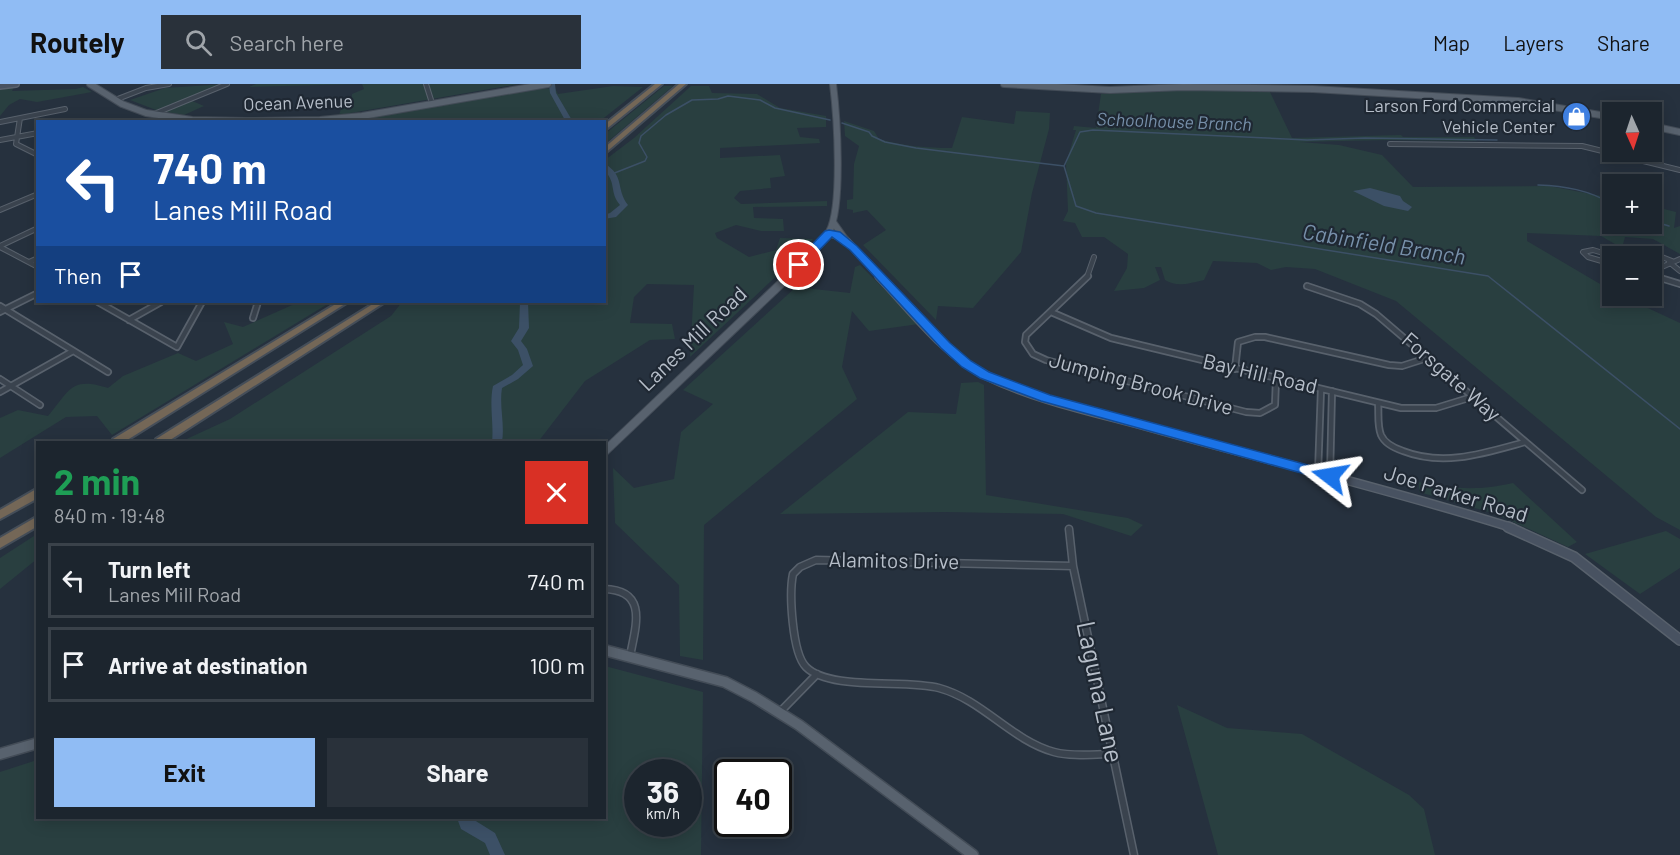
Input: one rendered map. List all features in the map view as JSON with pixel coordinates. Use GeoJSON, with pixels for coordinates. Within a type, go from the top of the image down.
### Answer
{"type":"FeatureCollection","features":[{"type":"Feature","properties":{"kind":"highway"},"geometry":{"type":"LineString","coordinates":[[606,127],[658,85]]}},
{"type":"Feature","properties":{"kind":"highway"},"geometry":{"type":"LineString","coordinates":[[606,151],[681,86]]}},
{"type":"Feature","properties":{"kind":"highway"},"geometry":{"type":"LineString","coordinates":[[119,441],[342,303]]}},
{"type":"Feature","properties":{"kind":"highway"},"geometry":{"type":"LineString","coordinates":[[162,441],[379,303]]}},
{"type":"Feature","properties":{"kind":"highway"},"geometry":{"type":"LineString","coordinates":[[0,515],[36,493]]}},
{"type":"Feature","properties":{"kind":"highway"},"geometry":{"type":"LineString","coordinates":[[0,544],[36,521]]}},
{"type":"Feature","properties":{"kind":"main road","name":"Ocean Avenue"},"geometry":{"type":"LineString","coordinates":[[93,84],[133,109],[185,120]]}},
{"type":"Feature","properties":{"kind":"main road","name":"Ocean Avenue"},"geometry":{"type":"LineString","coordinates":[[299,120],[341,118],[548,84]]}},
{"type":"Feature","properties":{"kind":"main road","name":"Lanes Mill Road"},"geometry":{"type":"LineString","coordinates":[[606,450],[789,275],[829,233],[837,207],[833,84]]}},
{"type":"Feature","properties":{"kind":"main road"},"geometry":{"type":"LineString","coordinates":[[1004,84],[1110,90],[1182,86],[1311,86],[1518,101],[1602,115]]}},
{"type":"Feature","properties":{"kind":"main road"},"geometry":{"type":"LineString","coordinates":[[1662,128],[1680,132]]}},
{"type":"Feature","properties":{"kind":"main road"},"geometry":{"type":"LineString","coordinates":[[833,222],[845,239]]}},
{"type":"Feature","properties":{"kind":"main road"},"geometry":{"type":"LineString","coordinates":[[606,650],[725,682],[779,713],[876,781],[973,855]]}},
{"type":"Feature","properties":{"kind":"main road"},"geometry":{"type":"LineString","coordinates":[[0,754],[36,744]]}},
{"type":"Feature","properties":{"kind":"street"},"geometry":{"type":"LineString","coordinates":[[0,86],[16,84]]}},
{"type":"Feature","properties":{"kind":"street"},"geometry":{"type":"LineString","coordinates":[[115,99],[146,88],[169,84]]}},
{"type":"Feature","properties":{"kind":"street"},"geometry":{"type":"LineString","coordinates":[[152,114],[227,84]]}},
{"type":"Feature","properties":{"kind":"street"},"geometry":{"type":"LineString","coordinates":[[426,84],[432,103]]}},
{"type":"Feature","properties":{"kind":"street"},"geometry":{"type":"LineString","coordinates":[[0,122],[65,110]]}},
{"type":"Feature","properties":{"kind":"street"},"geometry":{"type":"LineString","coordinates":[[20,118],[16,144],[36,154]]}},
{"type":"Feature","properties":{"kind":"street"},"geometry":{"type":"LineString","coordinates":[[0,140],[36,133]]}},
{"type":"Feature","properties":{"kind":"street"},"geometry":{"type":"LineString","coordinates":[[1390,144],[1582,146],[1611,151],[1680,170]]}},
{"type":"Feature","properties":{"kind":"street"},"geometry":{"type":"LineString","coordinates":[[0,210],[36,195]]}},
{"type":"Feature","properties":{"kind":"street"},"geometry":{"type":"LineString","coordinates":[[0,246],[36,229]]}},
{"type":"Feature","properties":{"kind":"street","name":"Joe Parker Road"},"geometry":{"type":"LineString","coordinates":[[829,233],[845,239],[945,345],[984,375],[1046,398],[1478,515],[1516,529],[1574,556],[1678,635]]}},
{"type":"Feature","properties":{"kind":"street"},"geometry":{"type":"LineString","coordinates":[[0,246],[36,266]]}},
{"type":"Feature","properties":{"kind":"street"},"geometry":{"type":"LineString","coordinates":[[1602,253],[1593,250],[1583,252],[1588,257],[1602,261]]}},
{"type":"Feature","properties":{"kind":"street","name":"Jumping Brook Drive"},"geometry":{"type":"LineString","coordinates":[[1094,257],[1088,276],[1026,335],[1024,342],[1033,354],[1046,360],[1246,412],[1260,413],[1275,405],[1276,379]]}},
{"type":"Feature","properties":{"kind":"street"},"geometry":{"type":"LineString","coordinates":[[1662,258],[1671,262],[1680,271]]}},
{"type":"Feature","properties":{"kind":"street"},"geometry":{"type":"LineString","coordinates":[[29,262],[36,259]]}},
{"type":"Feature","properties":{"kind":"street"},"geometry":{"type":"LineString","coordinates":[[1662,266],[1680,259]]}},
{"type":"Feature","properties":{"kind":"street"},"geometry":{"type":"LineString","coordinates":[[1662,278],[1680,284]]}},
{"type":"Feature","properties":{"kind":"street","name":"Forsgate Way"},"geometry":{"type":"LineString","coordinates":[[1306,286],[1360,304],[1391,326],[1582,490]]}},
{"type":"Feature","properties":{"kind":"street"},"geometry":{"type":"LineString","coordinates":[[2,309],[36,294]]}},
{"type":"Feature","properties":{"kind":"street"},"geometry":{"type":"LineString","coordinates":[[100,303],[177,347],[202,303]]}},
{"type":"Feature","properties":{"kind":"street"},"geometry":{"type":"LineString","coordinates":[[129,320],[159,303]]}},
{"type":"Feature","properties":{"kind":"street"},"geometry":{"type":"LineString","coordinates":[[253,318],[258,303]]}},
{"type":"Feature","properties":{"kind":"street"},"geometry":{"type":"LineString","coordinates":[[2,309],[108,372]]}},
{"type":"Feature","properties":{"kind":"street","name":"Bay Hill Road"},"geometry":{"type":"LineString","coordinates":[[1051,312],[1111,338],[1401,408],[1425,410],[1472,397]]}},
{"type":"Feature","properties":{"kind":"street"},"geometry":{"type":"LineString","coordinates":[[1235,369],[1238,342],[1255,337],[1389,365],[1402,366],[1428,358]]}},
{"type":"Feature","properties":{"kind":"street"},"geometry":{"type":"LineString","coordinates":[[0,392],[73,351]]}},
{"type":"Feature","properties":{"kind":"street"},"geometry":{"type":"LineString","coordinates":[[0,379],[40,405]]}},
{"type":"Feature","properties":{"kind":"street"},"geometry":{"type":"LineString","coordinates":[[1318,473],[1321,389]]}},
{"type":"Feature","properties":{"kind":"street"},"geometry":{"type":"LineString","coordinates":[[1330,476],[1332,391]]}},
{"type":"Feature","properties":{"kind":"street"},"geometry":{"type":"LineString","coordinates":[[1378,403],[1380,434],[1385,441],[1397,449],[1424,458],[1460,459],[1526,442]]}},
{"type":"Feature","properties":{"kind":"street","name":"Laguna Lane"},"geometry":{"type":"LineString","coordinates":[[1069,529],[1073,566],[1134,855]]}},
{"type":"Feature","properties":{"kind":"street","name":"Alamitos Drive"},"geometry":{"type":"LineString","coordinates":[[817,674],[803,664],[799,655],[791,590],[793,574],[806,563],[830,559],[1073,566]]}},
{"type":"Feature","properties":{"kind":"street"},"geometry":{"type":"LineString","coordinates":[[606,589],[619,589],[628,593],[637,607],[630,656]]}},
{"type":"Feature","properties":{"kind":"street"},"geometry":{"type":"LineString","coordinates":[[779,713],[817,674],[828,678],[939,688],[962,696],[1021,736],[1052,752],[1113,754]]}},
{"type":"Feature","properties":{"kind":"green space"},"geometry":{"type":"Polygon","coordinates":[[[226,84],[190,100],[204,106],[184,115],[156,110],[130,100],[165,88],[226,84]]]}},
{"type":"Feature","properties":{"kind":"green space"},"geometry":{"type":"Polygon","coordinates":[[[256,84],[362,84],[249,87],[256,84]]]}},
{"type":"Feature","properties":{"kind":"green space"},"geometry":{"type":"Polygon","coordinates":[[[362,84],[518,84],[339,115],[342,106],[351,105],[352,94],[364,89],[362,84]]]}},
{"type":"Feature","properties":{"kind":"green space"},"geometry":{"type":"Polygon","coordinates":[[[613,86],[643,87],[601,120],[360,120],[528,90],[555,88],[558,94],[613,86]]]}},
{"type":"Feature","properties":{"kind":"green space"},"geometry":{"type":"Polygon","coordinates":[[[664,86],[673,86],[606,143],[606,133],[664,86]]]}},
{"type":"Feature","properties":{"kind":"green space"},"geometry":{"type":"Polygon","coordinates":[[[691,86],[709,86],[712,93],[757,94],[780,108],[826,116],[826,127],[797,128],[800,137],[819,139],[820,143],[720,148],[720,158],[780,155],[785,176],[770,178],[771,188],[740,191],[734,198],[741,204],[827,201],[827,206],[753,207],[754,218],[783,219],[784,231],[761,231],[736,225],[715,233],[717,238],[749,257],[776,250],[780,238],[813,239],[799,255],[690,357],[694,285],[647,284],[634,297],[630,323],[672,324],[675,339],[650,340],[585,381],[539,441],[182,441],[230,419],[391,316],[401,303],[606,303],[606,159],[634,138],[691,86]]]}},
{"type":"Feature","properties":{"kind":"green space"},"geometry":{"type":"Polygon","coordinates":[[[14,87],[12,91],[83,87],[92,92],[37,102],[20,99],[9,105],[0,116],[0,90],[14,87]]]}},
{"type":"Feature","properties":{"kind":"green space"},"geometry":{"type":"Polygon","coordinates":[[[1180,90],[1269,90],[1292,138],[1401,135],[1403,137],[1474,137],[1477,141],[1300,142],[1339,145],[1382,155],[1413,187],[1549,186],[1602,196],[1602,234],[1662,234],[1662,208],[1676,212],[1674,228],[1680,226],[1680,254],[1653,239],[1625,237],[1623,246],[1618,246],[1601,236],[1527,233],[1527,241],[1602,285],[1602,306],[1643,306],[1680,323],[1680,530],[1656,517],[1396,301],[1315,269],[1286,267],[1271,270],[1257,263],[1213,261],[1204,280],[1175,284],[1165,280],[1161,267],[1155,267],[1160,280],[1144,288],[1114,291],[1127,268],[1128,254],[1104,237],[1082,237],[1075,223],[1063,221],[1068,211],[1066,163],[1076,130],[1073,130],[1074,126],[1096,128],[1101,94],[1180,90]]]}},
{"type":"Feature","properties":{"kind":"green space"},"geometry":{"type":"Polygon","coordinates":[[[1016,111],[1050,113],[1049,129],[1032,193],[1021,252],[973,308],[938,306],[936,320],[863,245],[886,230],[867,210],[853,213],[853,210],[847,209],[847,200],[853,199],[854,164],[859,146],[845,136],[844,121],[874,131],[879,139],[915,146],[952,148],[962,117],[1014,124],[1016,111]]]}},
{"type":"Feature","properties":{"kind":"green space"},"geometry":{"type":"Polygon","coordinates":[[[860,265],[919,324],[869,331],[852,311],[842,367],[857,399],[704,525],[703,660],[680,656],[679,585],[615,523],[613,468],[634,488],[674,479],[681,432],[713,404],[683,390],[796,287],[850,293],[855,267],[860,265]]]}},
{"type":"Feature","properties":{"kind":"green space"},"geometry":{"type":"Polygon","coordinates":[[[297,303],[329,303],[112,435],[97,416],[66,417],[0,458],[0,418],[18,410],[48,416],[72,388],[86,384],[108,388],[123,376],[178,353],[196,361],[233,344],[224,322],[243,327],[297,303]]]}},
{"type":"Feature","properties":{"kind":"green space"},"geometry":{"type":"Polygon","coordinates":[[[978,382],[984,385],[986,495],[1128,518],[1143,525],[1131,536],[1063,514],[945,512],[780,514],[908,412],[956,414],[961,383],[978,382]]]}},
{"type":"Feature","properties":{"kind":"green space"},"geometry":{"type":"Polygon","coordinates":[[[1419,482],[1466,488],[1513,483],[1577,542],[1568,547],[1496,514],[1419,492],[1419,482]]]}},
{"type":"Feature","properties":{"kind":"green space"},"geometry":{"type":"Polygon","coordinates":[[[1666,531],[1680,539],[1680,568],[1640,594],[1585,554],[1666,531]]]}},
{"type":"Feature","properties":{"kind":"green space"},"geometry":{"type":"Polygon","coordinates":[[[36,535],[36,560],[0,589],[0,558],[36,535]]]}},
{"type":"Feature","properties":{"kind":"green space"},"geometry":{"type":"Polygon","coordinates":[[[606,666],[703,692],[702,774],[702,759],[624,759],[624,837],[701,837],[701,855],[0,855],[0,772],[36,760],[36,819],[606,819],[606,666]]]}},
{"type":"Feature","properties":{"kind":"green space"},"geometry":{"type":"Polygon","coordinates":[[[1177,705],[1227,728],[1302,734],[1409,795],[1424,809],[1435,855],[1218,855],[1177,705]]]}},
{"type":"Feature","properties":{"kind":"water"},"geometry":{"type":"Polygon","coordinates":[[[1370,188],[1400,196],[1412,207],[1408,211],[1384,206],[1353,191],[1370,188]]]}},
{"type":"Feature","properties":{"kind":"waterway"},"geometry":{"type":"LineString","coordinates":[[552,84],[553,93],[569,120]]}},
{"type":"Feature","properties":{"kind":"waterway","name":"Schoolhouse Branch"},"geometry":{"type":"LineString","coordinates":[[612,174],[645,161],[647,157],[639,143],[641,136],[666,115],[692,100],[718,99],[728,96],[760,100],[775,108],[830,120]]}},
{"type":"Feature","properties":{"kind":"waterway","name":"Schoolhouse Branch"},"geometry":{"type":"LineString","coordinates":[[842,123],[869,132],[872,136],[885,142],[916,148],[1064,166]]}},
{"type":"Feature","properties":{"kind":"waterway","name":"Schoolhouse Branch"},"geometry":{"type":"LineString","coordinates":[[1064,166],[1080,132],[1093,130],[1307,140],[1365,138],[1497,140]]}},
{"type":"Feature","properties":{"kind":"waterway","name":"Cabinfield Branch"},"geometry":{"type":"LineString","coordinates":[[1064,166],[1076,206],[1096,213],[1488,276],[1680,429]]}},
{"type":"Feature","properties":{"kind":"waterway"},"geometry":{"type":"LineString","coordinates":[[606,167],[615,177],[618,198],[624,205],[613,215],[606,217]]}},
{"type":"Feature","properties":{"kind":"waterway"},"geometry":{"type":"LineString","coordinates":[[1538,185],[1558,186],[1602,199]]}},
{"type":"Feature","properties":{"kind":"waterway"},"geometry":{"type":"LineString","coordinates":[[1662,224],[1669,226]]}},
{"type":"Feature","properties":{"kind":"waterway"},"geometry":{"type":"LineString","coordinates":[[497,441],[496,394],[498,386],[515,377],[528,366],[522,349],[516,341],[524,328],[524,303]]}},
{"type":"Feature","properties":{"kind":"waterway"},"geometry":{"type":"LineString","coordinates":[[464,819],[466,824],[490,838],[498,855]]}},
{"type":"Feature","properties":{"kind":"place","name":"Larson Ford Commercial Vehicle Center"},"geometry":{"type":"Point","coordinates":[1576,116]}},
{"type":"Feature","properties":{"kind":"route"},"geometry":{"type":"LineString","coordinates":[[799,265],[829,233],[836,235],[845,239],[854,248],[945,345],[984,375],[1046,398],[1330,476]]}}]}
